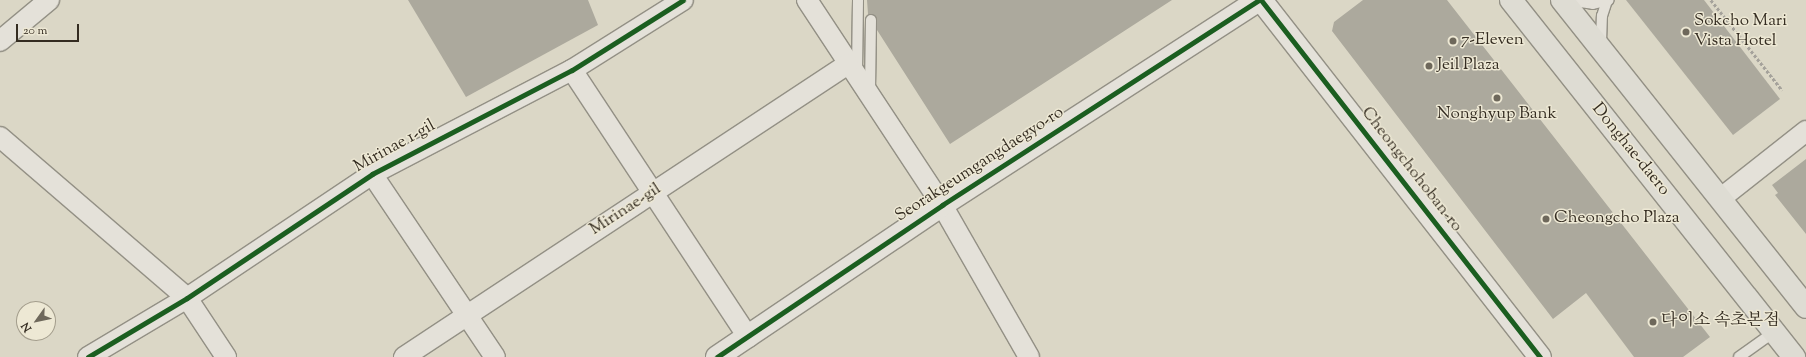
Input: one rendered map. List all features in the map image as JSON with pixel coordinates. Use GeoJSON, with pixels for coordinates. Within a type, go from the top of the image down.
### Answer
{"type":"FeatureCollection","features":[{"type":"Feature","properties":{"kind":"main road","name":"Donghae-daero"},"geometry":{"type":"LineString","coordinates":[[1511,0],[1794,357]]}},
{"type":"Feature","properties":{"kind":"main road"},"geometry":{"type":"LineString","coordinates":[[1563,0],[1806,307]]}},
{"type":"Feature","properties":{"kind":"street"},"geometry":{"type":"LineString","coordinates":[[0,41],[49,0]]}},
{"type":"Feature","properties":{"kind":"street","name":"Mirinae 1-gil"},"geometry":{"type":"LineString","coordinates":[[88,357],[187,298],[372,174],[572,70],[683,0]]}},
{"type":"Feature","properties":{"kind":"street"},"geometry":{"type":"LineString","coordinates":[[807,0],[942,205],[1029,357]]}},
{"type":"Feature","properties":{"kind":"street","name":"Seorakgeumgangdaegyo-ro"},"geometry":{"type":"LineString","coordinates":[[717,357],[942,205],[1255,1]]}},
{"type":"Feature","properties":{"kind":"street","name":"Cheongchohoban-ro"},"geometry":{"type":"LineString","coordinates":[[1255,1],[1540,357]]}},
{"type":"Feature","properties":{"kind":"street"},"geometry":{"type":"LineString","coordinates":[[572,70],[748,337]]}},
{"type":"Feature","properties":{"kind":"street","name":"Mirinae-gil"},"geometry":{"type":"LineString","coordinates":[[404,357],[652,193],[853,71]]}},
{"type":"Feature","properties":{"kind":"street"},"geometry":{"type":"LineString","coordinates":[[1720,198],[1806,131]]}},
{"type":"Feature","properties":{"kind":"street"},"geometry":{"type":"LineString","coordinates":[[0,137],[187,298],[226,357]]}},
{"type":"Feature","properties":{"kind":"street"},"geometry":{"type":"LineString","coordinates":[[372,174],[495,357]]}},
{"type":"Feature","properties":{"kind":"lane"},"geometry":{"type":"LineString","coordinates":[[853,71],[858,0]]}},
{"type":"Feature","properties":{"kind":"lane"},"geometry":{"type":"LineString","coordinates":[[1563,0],[1586,4],[1608,1],[1600,30],[1602,50]]}},
{"type":"Feature","properties":{"kind":"lane"},"geometry":{"type":"LineString","coordinates":[[870,97],[871,20]]}},
{"type":"Feature","properties":{"kind":"lane"},"geometry":{"type":"LineString","coordinates":[[1739,357],[1774,332]]}},
{"type":"Feature","properties":{"kind":"path"},"geometry":{"type":"LineString","coordinates":[[1711,0],[1782,90]]}},
{"type":"Feature","properties":{"kind":"building"},"geometry":{"type":"Polygon","coordinates":[[[408,0],[588,0],[598,25],[466,97],[408,0]]]}},
{"type":"Feature","properties":{"kind":"building"},"geometry":{"type":"Polygon","coordinates":[[[867,0],[1172,0],[950,144],[877,30],[876,17],[868,14],[867,0]]]}},
{"type":"Feature","properties":{"kind":"building"},"geometry":{"type":"Polygon","coordinates":[[[1363,0],[1447,0],[1710,337],[1683,357],[1634,357],[1586,293],[1553,319],[1332,31],[1334,22],[1363,0]]]}},
{"type":"Feature","properties":{"kind":"building"},"geometry":{"type":"Polygon","coordinates":[[[1626,0],[1704,0],[1780,99],[1733,135],[1626,0]]]}},
{"type":"Feature","properties":{"kind":"building"},"geometry":{"type":"Polygon","coordinates":[[[1806,159],[1806,234],[1775,195],[1778,193],[1772,185],[1806,159]]]}},
{"type":"Feature","properties":{"kind":"cycle path"},"geometry":{"type":"LineString","coordinates":[[88,357],[187,298],[372,174],[572,70],[683,0]]}},
{"type":"Feature","properties":{"kind":"cycle path"},"geometry":{"type":"LineString","coordinates":[[717,357],[942,205],[1259,0]]}},
{"type":"Feature","properties":{"kind":"cycle path"},"geometry":{"type":"LineString","coordinates":[[1261,0],[1540,357]]}},
{"type":"Feature","properties":{"kind":"place","name":"Sokcho Mari Vista Hotel"},"geometry":{"type":"Point","coordinates":[1686,32]}},
{"type":"Feature","properties":{"kind":"place","name":"7-Eleven"},"geometry":{"type":"Point","coordinates":[1453,41]}},
{"type":"Feature","properties":{"kind":"place","name":"Jeil Plaza"},"geometry":{"type":"Point","coordinates":[1429,66]}},
{"type":"Feature","properties":{"kind":"place","name":"Nonghyup Bank"},"geometry":{"type":"Point","coordinates":[1497,98]}},
{"type":"Feature","properties":{"kind":"place","name":"Cheongcho Plaza"},"geometry":{"type":"Point","coordinates":[1546,219]}},
{"type":"Feature","properties":{"kind":"place","name":"다이소 속초본점"},"geometry":{"type":"Point","coordinates":[1653,322]}}]}
